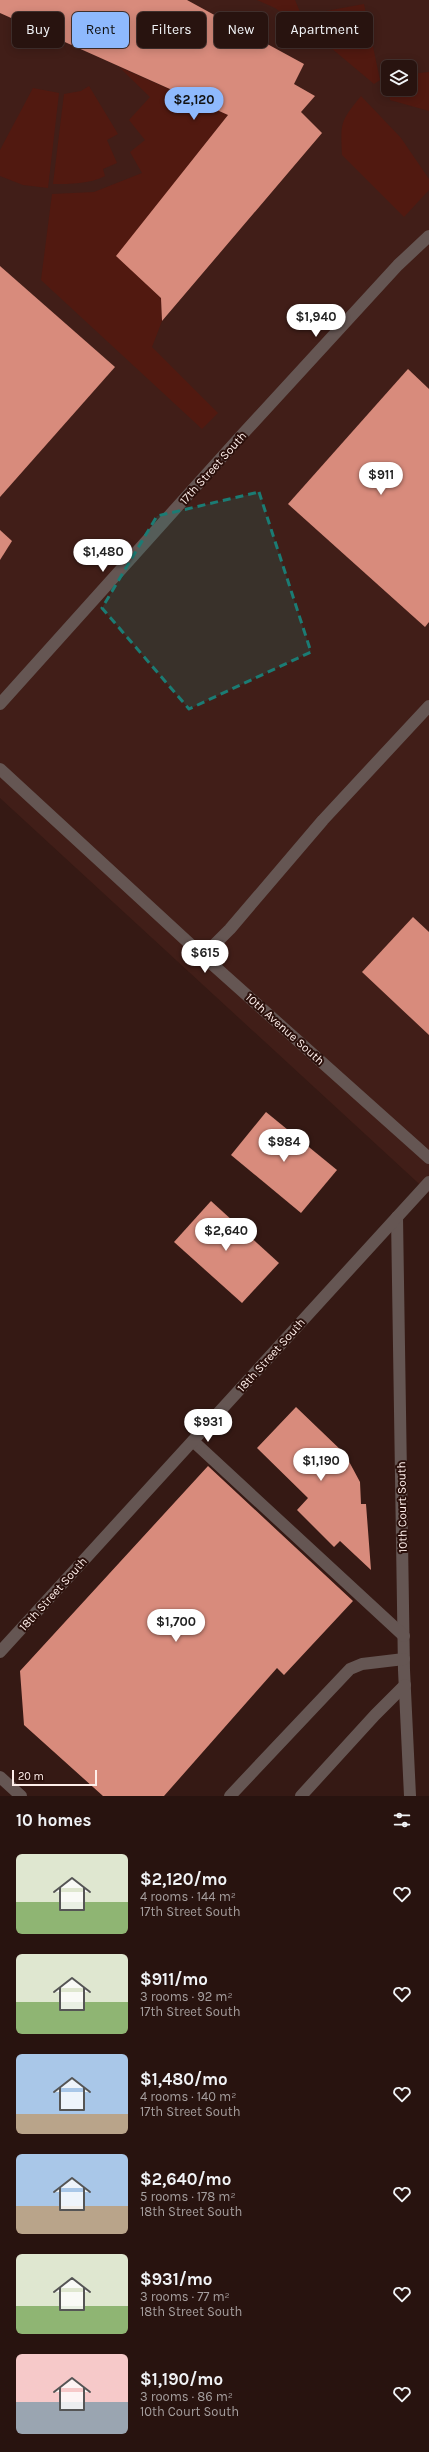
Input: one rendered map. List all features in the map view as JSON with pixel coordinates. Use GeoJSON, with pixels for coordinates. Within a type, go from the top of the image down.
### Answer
{"type":"FeatureCollection","features":[{"type":"Feature","properties":{"kind":"street","name":"17th Street South"},"geometry":{"type":"LineString","coordinates":[[0,704],[240,437],[398,265],[429,236]]}},
{"type":"Feature","properties":{"kind":"street"},"geometry":{"type":"LineString","coordinates":[[203,956],[230,929],[323,820],[429,706]]}},
{"type":"Feature","properties":{"kind":"street","name":"10th Avenue South"},"geometry":{"type":"LineString","coordinates":[[0,769],[203,956],[429,1158]]}},
{"type":"Feature","properties":{"kind":"street","name":"18th Street South"},"geometry":{"type":"LineString","coordinates":[[0,1652],[429,1182]]}},
{"type":"Feature","properties":{"kind":"street","name":"10th Court South"},"geometry":{"type":"LineString","coordinates":[[397,1217],[404,1659],[410,1796]]}},
{"type":"Feature","properties":{"kind":"street"},"geometry":{"type":"LineString","coordinates":[[193,1441],[404,1636]]}},
{"type":"Feature","properties":{"kind":"street"},"geometry":{"type":"LineString","coordinates":[[230,1796],[350,1669],[362,1664],[404,1659]]}},
{"type":"Feature","properties":{"kind":"street"},"geometry":{"type":"LineString","coordinates":[[301,1796],[362,1728],[405,1685]]}},
{"type":"Feature","properties":{"kind":"street"},"geometry":{"type":"LineString","coordinates":[[0,1777],[21,1796]]}},
{"type":"Feature","properties":{"kind":"highlighted area"},"geometry":{"type":"Polygon","coordinates":[[[259,492],[311,652],[189,709],[102,608],[157,516],[259,492]]]}},
{"type":"Feature","properties":{"kind":"shaded area"},"geometry":{"type":"Polygon","coordinates":[[[0,0],[429,0],[429,1193],[0,798],[0,0]]]}},
{"type":"Feature","properties":{"kind":"shaded area"},"geometry":{"type":"Polygon","coordinates":[[[257,0],[295,0],[300,12],[281,12],[257,0]]]}},
{"type":"Feature","properties":{"kind":"shaded area"},"geometry":{"type":"Polygon","coordinates":[[[364,4],[366,12],[320,12],[364,4]]]}},
{"type":"Feature","properties":{"kind":"shaded area"},"geometry":{"type":"Polygon","coordinates":[[[373,47],[380,80],[374,84],[331,48],[373,48],[373,47]]]}},
{"type":"Feature","properties":{"kind":"shaded area"},"geometry":{"type":"Polygon","coordinates":[[[119,67],[228,115],[117,256],[161,298],[162,321],[152,347],[218,413],[202,429],[41,280],[52,194],[94,192],[142,173],[130,152],[145,140],[129,120],[150,97],[119,67]]]}},
{"type":"Feature","properties":{"kind":"shaded area"},"geometry":{"type":"Polygon","coordinates":[[[429,72],[429,111],[390,100],[390,96],[417,96],[417,73],[429,72]]]}},
{"type":"Feature","properties":{"kind":"shaded area"},"geometry":{"type":"Polygon","coordinates":[[[89,86],[118,134],[107,140],[117,163],[103,169],[105,176],[93,181],[53,184],[64,94],[81,91],[89,86]]]}},
{"type":"Feature","properties":{"kind":"shaded area"},"geometry":{"type":"Polygon","coordinates":[[[33,88],[59,93],[48,188],[23,185],[0,176],[0,150],[33,88]]]}},
{"type":"Feature","properties":{"kind":"shaded area"},"geometry":{"type":"Polygon","coordinates":[[[361,96],[401,138],[429,179],[429,190],[404,217],[342,155],[341,136],[343,124],[345,118],[361,96]]]}},
{"type":"Feature","properties":{"kind":"building"},"geometry":{"type":"Polygon","coordinates":[[[0,0],[187,0],[214,15],[214,48],[268,48],[268,44],[304,64],[294,84],[315,96],[301,112],[322,133],[162,321],[161,298],[116,256],[228,115],[78,48],[129,48],[129,12],[72,12],[72,45],[64,42],[64,12],[12,12],[12,18],[0,13],[0,0]]]}},
{"type":"Feature","properties":{"kind":"building"},"geometry":{"type":"Polygon","coordinates":[[[0,266],[115,367],[0,497],[0,266]]]}},
{"type":"Feature","properties":{"kind":"building"},"geometry":{"type":"Polygon","coordinates":[[[408,369],[429,389],[429,622],[425,627],[288,504],[408,369]]]}},
{"type":"Feature","properties":{"kind":"building"},"geometry":{"type":"Polygon","coordinates":[[[0,530],[12,541],[0,560],[0,530]]]}},
{"type":"Feature","properties":{"kind":"building"},"geometry":{"type":"Polygon","coordinates":[[[413,917],[429,932],[429,1035],[362,972],[413,917]]]}},
{"type":"Feature","properties":{"kind":"building"},"geometry":{"type":"Polygon","coordinates":[[[266,1112],[337,1170],[301,1213],[231,1155],[266,1112]]]}},
{"type":"Feature","properties":{"kind":"building"},"geometry":{"type":"Polygon","coordinates":[[[211,1201],[279,1263],[242,1303],[174,1242],[211,1201]]]}},
{"type":"Feature","properties":{"kind":"building"},"geometry":{"type":"Polygon","coordinates":[[[296,1407],[345,1454],[360,1482],[361,1504],[366,1504],[371,1570],[340,1541],[334,1547],[297,1510],[308,1498],[257,1448],[296,1407]]]}},
{"type":"Feature","properties":{"kind":"building"},"geometry":{"type":"Polygon","coordinates":[[[208,1466],[353,1601],[284,1675],[277,1668],[164,1796],[103,1796],[24,1725],[20,1671],[208,1466]]]}}]}
